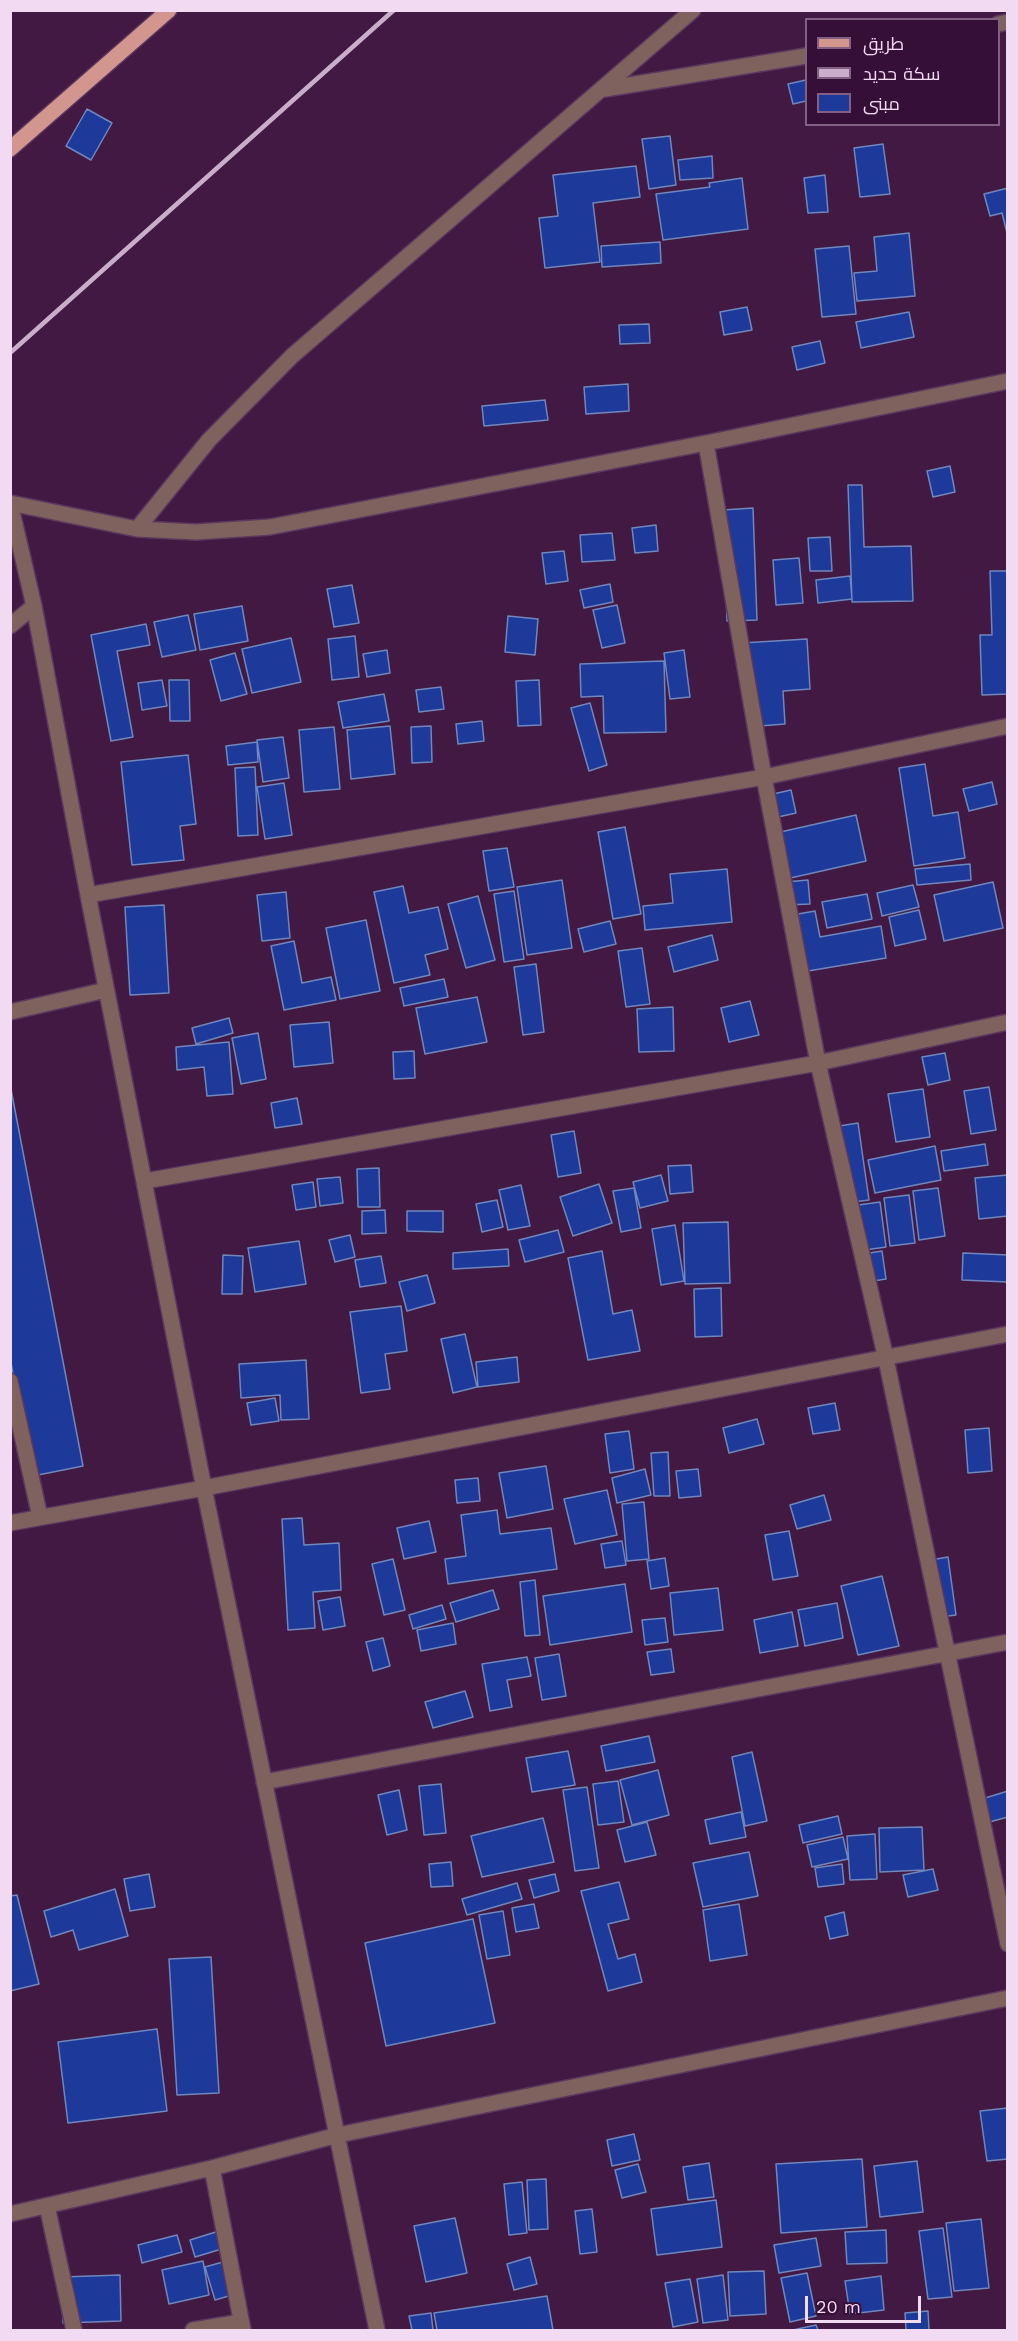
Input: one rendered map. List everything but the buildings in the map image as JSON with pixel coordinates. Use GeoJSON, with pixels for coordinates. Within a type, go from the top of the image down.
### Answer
{"type":"FeatureCollection","features":[{"type":"Feature","properties":{"kind":"main road"},"geometry":{"type":"LineString","coordinates":[[10,149],[169,10]]}},
{"type":"Feature","properties":{"kind":"street"},"geometry":{"type":"LineString","coordinates":[[137,529],[210,440],[292,356],[693,10]]}},
{"type":"Feature","properties":{"kind":"street"},"geometry":{"type":"LineString","coordinates":[[604,89],[805,56]]}},
{"type":"Feature","properties":{"kind":"street"},"geometry":{"type":"LineString","coordinates":[[377,2331],[204,1488],[106,990],[34,606],[10,503],[137,529],[196,532],[270,527],[706,443],[1008,381]]}},
{"type":"Feature","properties":{"kind":"street"},"geometry":{"type":"LineString","coordinates":[[706,443],[764,777],[818,1063],[886,1359],[1008,1944]]}},
{"type":"Feature","properties":{"kind":"street"},"geometry":{"type":"LineString","coordinates":[[10,626],[34,606]]}},
{"type":"Feature","properties":{"kind":"street"},"geometry":{"type":"LineString","coordinates":[[88,895],[764,777],[1008,726]]}},
{"type":"Feature","properties":{"kind":"street"},"geometry":{"type":"LineString","coordinates":[[10,1012],[106,990]]}},
{"type":"Feature","properties":{"kind":"street"},"geometry":{"type":"LineString","coordinates":[[145,1181],[818,1063],[1008,1022]]}},
{"type":"Feature","properties":{"kind":"street"},"geometry":{"type":"LineString","coordinates":[[10,1523],[886,1359],[1008,1334]]}},
{"type":"Feature","properties":{"kind":"street"},"geometry":{"type":"LineString","coordinates":[[10,1381],[40,1517]]}},
{"type":"Feature","properties":{"kind":"street"},"geometry":{"type":"LineString","coordinates":[[264,1782],[1008,1642]]}},
{"type":"Feature","properties":{"kind":"street"},"geometry":{"type":"LineString","coordinates":[[10,2214],[212,2168],[338,2135],[1008,1998]]}},
{"type":"Feature","properties":{"kind":"street"},"geometry":{"type":"LineString","coordinates":[[192,2331],[242,2326],[212,2168]]}},
{"type":"Feature","properties":{"kind":"street"},"geometry":{"type":"LineString","coordinates":[[47,2206],[74,2331]]}},
{"type":"Feature","properties":{"kind":"railway"},"geometry":{"type":"LineString","coordinates":[[10,353],[394,10]]}}]}
